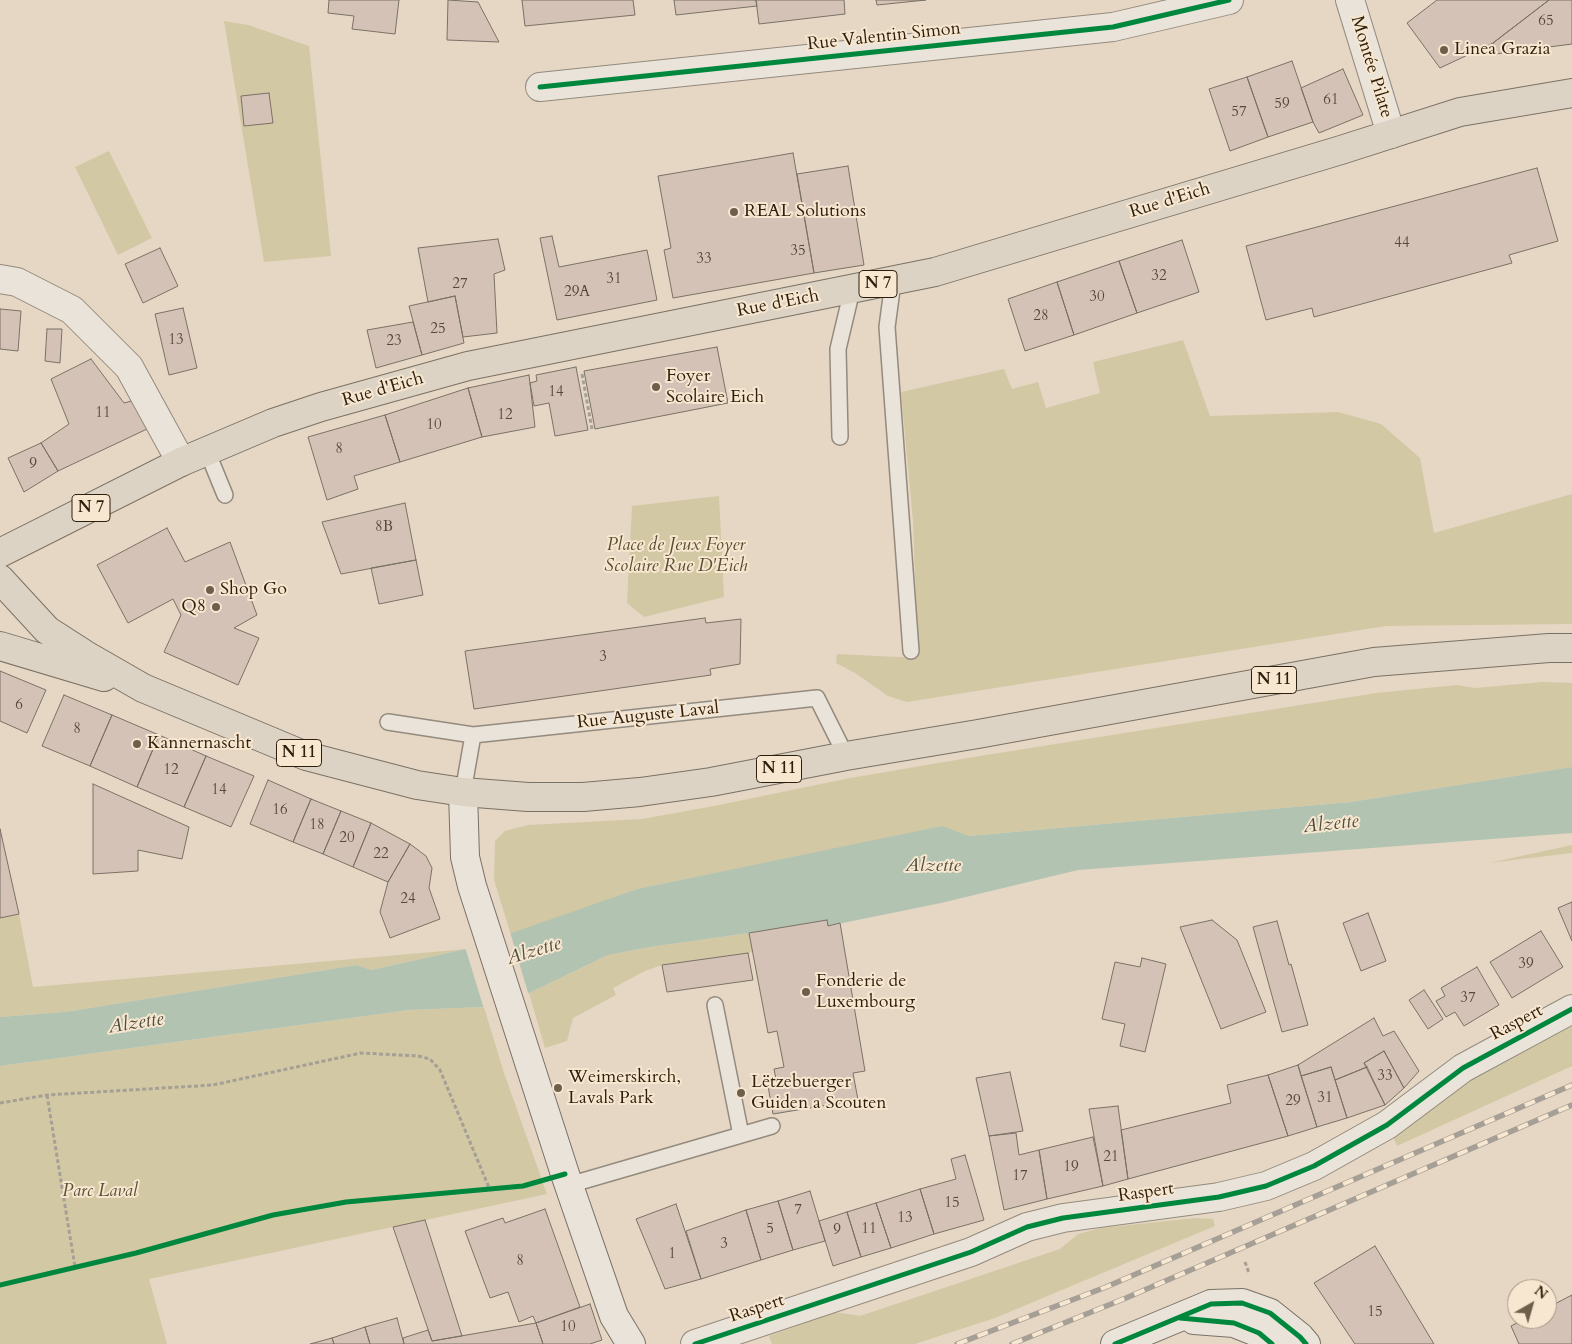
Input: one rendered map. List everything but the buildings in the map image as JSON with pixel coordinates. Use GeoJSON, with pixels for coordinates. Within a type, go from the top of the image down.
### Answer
{"type":"FeatureCollection","features":[{"type":"Feature","properties":{"kind":"main road","name":"Rue d'Eich"},"geometry":{"type":"LineString","coordinates":[[0,553],[181,462],[273,423],[321,407],[468,366],[893,282],[945,269],[1460,112],[1572,93]]}},
{"type":"Feature","properties":{"kind":"main road","name":"N 11"},"geometry":{"type":"LineString","coordinates":[[0,579],[47,630],[143,688]]}},
{"type":"Feature","properties":{"kind":"main road","name":"N 11"},"geometry":{"type":"LineString","coordinates":[[0,628],[8,649],[143,688],[306,756],[416,785],[463,792],[528,797],[574,797],[640,792],[712,782],[846,756],[1374,662],[1549,648],[1572,648]]}},
{"type":"Feature","properties":{"kind":"street","name":"Rue Valentin Simon"},"geometry":{"type":"LineString","coordinates":[[540,87],[1113,27],[1229,0]]}},
{"type":"Feature","properties":{"kind":"street","name":"Montée Pilate"},"geometry":{"type":"LineString","coordinates":[[1350,0],[1391,134]]}},
{"type":"Feature","properties":{"kind":"street"},"geometry":{"type":"LineString","coordinates":[[0,279],[17,282],[72,310],[129,367],[181,462]]}},
{"type":"Feature","properties":{"kind":"street"},"geometry":{"type":"LineString","coordinates":[[463,792],[464,857],[472,886],[567,1180],[614,1316],[631,1344]]}},
{"type":"Feature","properties":{"kind":"street","name":"Raspert"},"geometry":{"type":"LineString","coordinates":[[695,1344],[971,1252],[1027,1227],[1063,1218],[1220,1197],[1266,1186],[1314,1166],[1387,1125],[1463,1068],[1572,1009]]}},
{"type":"Feature","properties":{"kind":"street"},"geometry":{"type":"LineString","coordinates":[[1115,1344],[1211,1304],[1242,1303],[1270,1313],[1300,1336],[1306,1344]]}},
{"type":"Feature","properties":{"kind":"street"},"geometry":{"type":"LineString","coordinates":[[1175,1318],[1234,1323],[1259,1333],[1272,1344]]}},
{"type":"Feature","properties":{"kind":"lane"},"geometry":{"type":"LineString","coordinates":[[893,282],[887,327],[911,651]]}},
{"type":"Feature","properties":{"kind":"lane"},"geometry":{"type":"LineString","coordinates":[[840,436],[838,349],[852,290]]}},
{"type":"Feature","properties":{"kind":"lane"},"geometry":{"type":"LineString","coordinates":[[207,451],[225,495]]}},
{"type":"Feature","properties":{"kind":"lane","name":"Rue Auguste Laval"},"geometry":{"type":"LineString","coordinates":[[473,735],[817,698],[846,756]]}},
{"type":"Feature","properties":{"kind":"lane"},"geometry":{"type":"LineString","coordinates":[[388,722],[473,735],[463,792]]}},
{"type":"Feature","properties":{"kind":"lane"},"geometry":{"type":"LineString","coordinates":[[715,1005],[741,1135]]}},
{"type":"Feature","properties":{"kind":"lane"},"geometry":{"type":"LineString","coordinates":[[567,1180],[772,1126]]}},
{"type":"Feature","properties":{"kind":"path"},"geometry":{"type":"LineString","coordinates":[[582,373],[592,429]]}},
{"type":"Feature","properties":{"kind":"path"},"geometry":{"type":"LineString","coordinates":[[0,1103],[47,1095],[213,1085],[361,1053],[418,1056],[430,1059],[440,1070],[490,1190]]}},
{"type":"Feature","properties":{"kind":"path"},"geometry":{"type":"LineString","coordinates":[[47,1095],[75,1267]]}},
{"type":"Feature","properties":{"kind":"path"},"geometry":{"type":"LineString","coordinates":[[0,1285],[136,1253],[273,1215],[346,1202],[490,1190],[567,1180]]}},
{"type":"Feature","properties":{"kind":"path"},"geometry":{"type":"LineString","coordinates":[[1245,1262],[1250,1277]]}},
{"type":"Feature","properties":{"kind":"green space"},"geometry":{"type":"Polygon","coordinates":[[[224,21],[248,25],[309,46],[331,256],[264,262],[224,21]]]}},
{"type":"Feature","properties":{"kind":"green space"},"geometry":{"type":"Polygon","coordinates":[[[109,151],[152,238],[118,255],[75,167],[109,151]]]}},
{"type":"Feature","properties":{"kind":"green space"},"geometry":{"type":"Polygon","coordinates":[[[1183,340],[1210,416],[1338,412],[1381,424],[1420,458],[1434,533],[1572,494],[1572,624],[1386,626],[907,702],[888,696],[855,673],[836,663],[837,654],[918,658],[913,521],[901,392],[1004,369],[1012,389],[1038,382],[1046,408],[1100,393],[1093,362],[1183,340]]]}},
{"type":"Feature","properties":{"kind":"green space","name":"Place de Jeux Foyer Scolaire Rue D'Eich"},"geometry":{"type":"Polygon","coordinates":[[[719,496],[724,597],[644,617],[627,603],[632,506],[719,496]]]}},
{"type":"Feature","properties":{"kind":"green space"},"geometry":{"type":"Polygon","coordinates":[[[1542,682],[1572,683],[1572,767],[1351,802],[969,836],[942,827],[637,889],[511,935],[494,880],[495,841],[505,831],[528,825],[642,819],[850,778],[1376,693],[1457,685],[1475,688],[1542,682]]]}},
{"type":"Feature","properties":{"kind":"green space"},"geometry":{"type":"Polygon","coordinates":[[[1572,845],[1572,853],[1489,863],[1572,845]]]}},
{"type":"Feature","properties":{"kind":"green space"},"geometry":{"type":"Polygon","coordinates":[[[19,914],[33,987],[466,949],[371,970],[357,965],[65,1012],[0,1017],[0,918],[19,914]]]}},
{"type":"Feature","properties":{"kind":"green space"},"geometry":{"type":"Polygon","coordinates":[[[749,933],[753,952],[662,965],[645,971],[613,988],[616,995],[573,1018],[567,1041],[545,1048],[529,993],[608,955],[749,933]]]}},
{"type":"Feature","properties":{"kind":"green space","name":"Parc Laval"},"geometry":{"type":"Polygon","coordinates":[[[484,1007],[504,1073],[547,1194],[149,1279],[167,1344],[0,1344],[0,1066],[409,1010],[484,1007]]]}},
{"type":"Feature","properties":{"kind":"green space"},"geometry":{"type":"Polygon","coordinates":[[[1572,1021],[1572,1066],[1397,1146],[1391,1133],[1480,1073],[1572,1021]]]}},
{"type":"Feature","properties":{"kind":"green space"},"geometry":{"type":"Polygon","coordinates":[[[1195,1218],[1213,1219],[1215,1226],[995,1318],[915,1344],[772,1344],[769,1336],[834,1312],[860,1316],[1060,1249],[1078,1234],[1101,1228],[1195,1218]]]}},
{"type":"Feature","properties":{"kind":"water","name":"Alzette"},"geometry":{"type":"Polygon","coordinates":[[[1572,767],[1572,833],[1078,870],[941,903],[828,926],[749,933],[608,955],[529,993],[484,1007],[409,1010],[0,1066],[0,1017],[65,1012],[357,965],[371,970],[466,949],[637,889],[942,826],[969,836],[1351,802],[1572,767]]]}},
{"type":"Feature","properties":{"kind":"pier"},"geometry":{"type":"Polygon","coordinates":[[[510,932],[529,996],[484,1009],[465,947],[510,932]]]}},
{"type":"Feature","properties":{"kind":"railway"},"geometry":{"type":"LineString","coordinates":[[957,1344],[1106,1287],[1572,1085]]}},
{"type":"Feature","properties":{"kind":"railway"},"geometry":{"type":"LineString","coordinates":[[1012,1344],[1126,1298],[1572,1105]]}},
{"type":"Feature","properties":{"kind":"cycle path"},"geometry":{"type":"LineString","coordinates":[[540,87],[1113,27],[1229,0]]}},
{"type":"Feature","properties":{"kind":"cycle path"},"geometry":{"type":"LineString","coordinates":[[695,1344],[971,1252],[1027,1227],[1063,1218],[1219,1197],[1266,1186],[1314,1166],[1387,1125],[1463,1068],[1572,1009]]}},
{"type":"Feature","properties":{"kind":"cycle path"},"geometry":{"type":"LineString","coordinates":[[0,1285],[136,1253],[273,1215],[346,1202],[523,1186],[565,1174]]}},
{"type":"Feature","properties":{"kind":"cycle path"},"geometry":{"type":"LineString","coordinates":[[1115,1344],[1211,1304],[1242,1303],[1270,1313],[1306,1344]]}},
{"type":"Feature","properties":{"kind":"cycle path"},"geometry":{"type":"LineString","coordinates":[[1180,1318],[1234,1323],[1259,1333],[1272,1344]]}},
{"type":"Feature","properties":{"kind":"place","name":"Linea Grazia"},"geometry":{"type":"Point","coordinates":[1444,50]}},
{"type":"Feature","properties":{"kind":"place","name":"REAL Solutions"},"geometry":{"type":"Point","coordinates":[734,212]}},
{"type":"Feature","properties":{"kind":"place","name":"Foyer Scolaire Eich"},"geometry":{"type":"Point","coordinates":[656,387]}},
{"type":"Feature","properties":{"kind":"place","name":"Shop Go"},"geometry":{"type":"Point","coordinates":[210,590]}},
{"type":"Feature","properties":{"kind":"place","name":"Q8"},"geometry":{"type":"Point","coordinates":[216,607]}},
{"type":"Feature","properties":{"kind":"place","name":"Kannernascht"},"geometry":{"type":"Point","coordinates":[137,744]}},
{"type":"Feature","properties":{"kind":"place","name":"Fonderie de Luxembourg"},"geometry":{"type":"Point","coordinates":[806,992]}},
{"type":"Feature","properties":{"kind":"place","name":"Weimerskirch, Lavals Park"},"geometry":{"type":"Point","coordinates":[558,1088]}},
{"type":"Feature","properties":{"kind":"place","name":"Lëtzebuerger Guiden a Scouten"},"geometry":{"type":"Point","coordinates":[741,1093]}}]}
